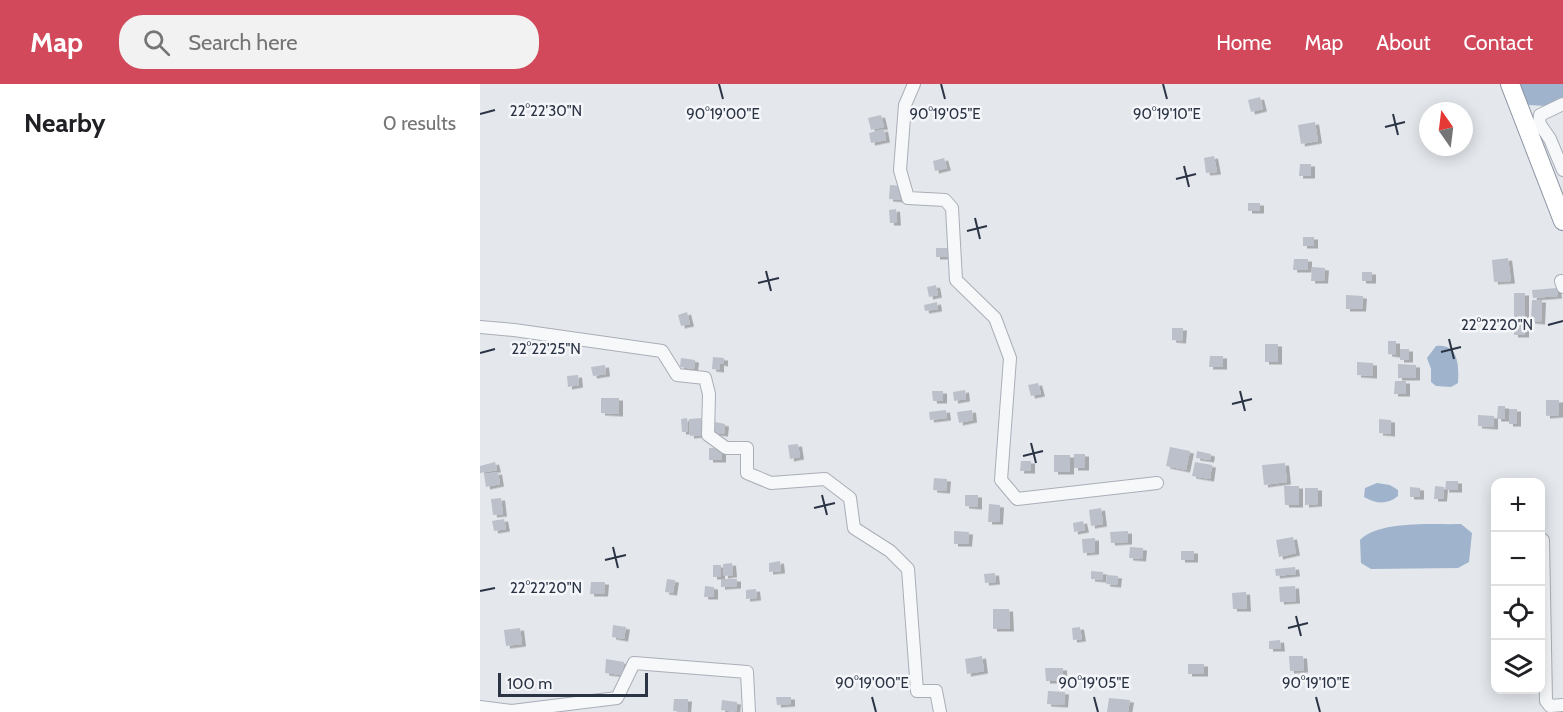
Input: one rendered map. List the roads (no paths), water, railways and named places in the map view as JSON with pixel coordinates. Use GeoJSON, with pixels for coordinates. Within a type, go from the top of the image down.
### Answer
{"type":"FeatureCollection","features":[{"type":"Feature","properties":{"kind":"highway"},"geometry":{"type":"LineString","coordinates":[[1510,84],[1563,221]]}},
{"type":"Feature","properties":{"kind":"street"},"geometry":{"type":"LineString","coordinates":[[914,84],[905,105],[900,170],[908,198],[945,200],[952,208],[956,280],[995,318],[1010,358],[1001,480],[1017,499],[1157,483]]}},
{"type":"Feature","properties":{"kind":"street"},"geometry":{"type":"LineString","coordinates":[[1563,104],[1540,115],[1539,123],[1550,139],[1563,170]]}},
{"type":"Feature","properties":{"kind":"street"},"geometry":{"type":"LineString","coordinates":[[480,327],[662,351],[677,375],[705,378],[709,394],[708,435],[726,447],[747,448],[747,473],[771,483],[825,479],[850,498],[854,528],[890,551],[908,568],[917,691],[936,691],[940,712]]}},
{"type":"Feature","properties":{"kind":"street"},"geometry":{"type":"LineString","coordinates":[[1543,586],[1546,700],[1550,706],[1563,705]]}},
{"type":"Feature","properties":{"kind":"street"},"geometry":{"type":"LineString","coordinates":[[480,707],[513,711],[617,698],[634,663],[747,672],[749,712]]}},
{"type":"Feature","properties":{"kind":"water"},"geometry":{"type":"Polygon","coordinates":[[[1518,84],[1563,84],[1563,98],[1545,106],[1529,105],[1518,84]]]}},
{"type":"Feature","properties":{"kind":"water"},"geometry":{"type":"Polygon","coordinates":[[[1436,346],[1449,348],[1456,357],[1458,383],[1451,387],[1436,386],[1431,382],[1431,369],[1427,358],[1436,346]]]}},
{"type":"Feature","properties":{"kind":"water"},"geometry":{"type":"Polygon","coordinates":[[[1377,483],[1390,485],[1398,490],[1398,496],[1390,501],[1381,502],[1364,497],[1365,488],[1377,483]]]}},
{"type":"Feature","properties":{"kind":"water"},"geometry":{"type":"Polygon","coordinates":[[[1461,524],[1472,533],[1469,562],[1458,568],[1371,569],[1361,563],[1360,540],[1380,529],[1408,525],[1461,524]]]}}]}
